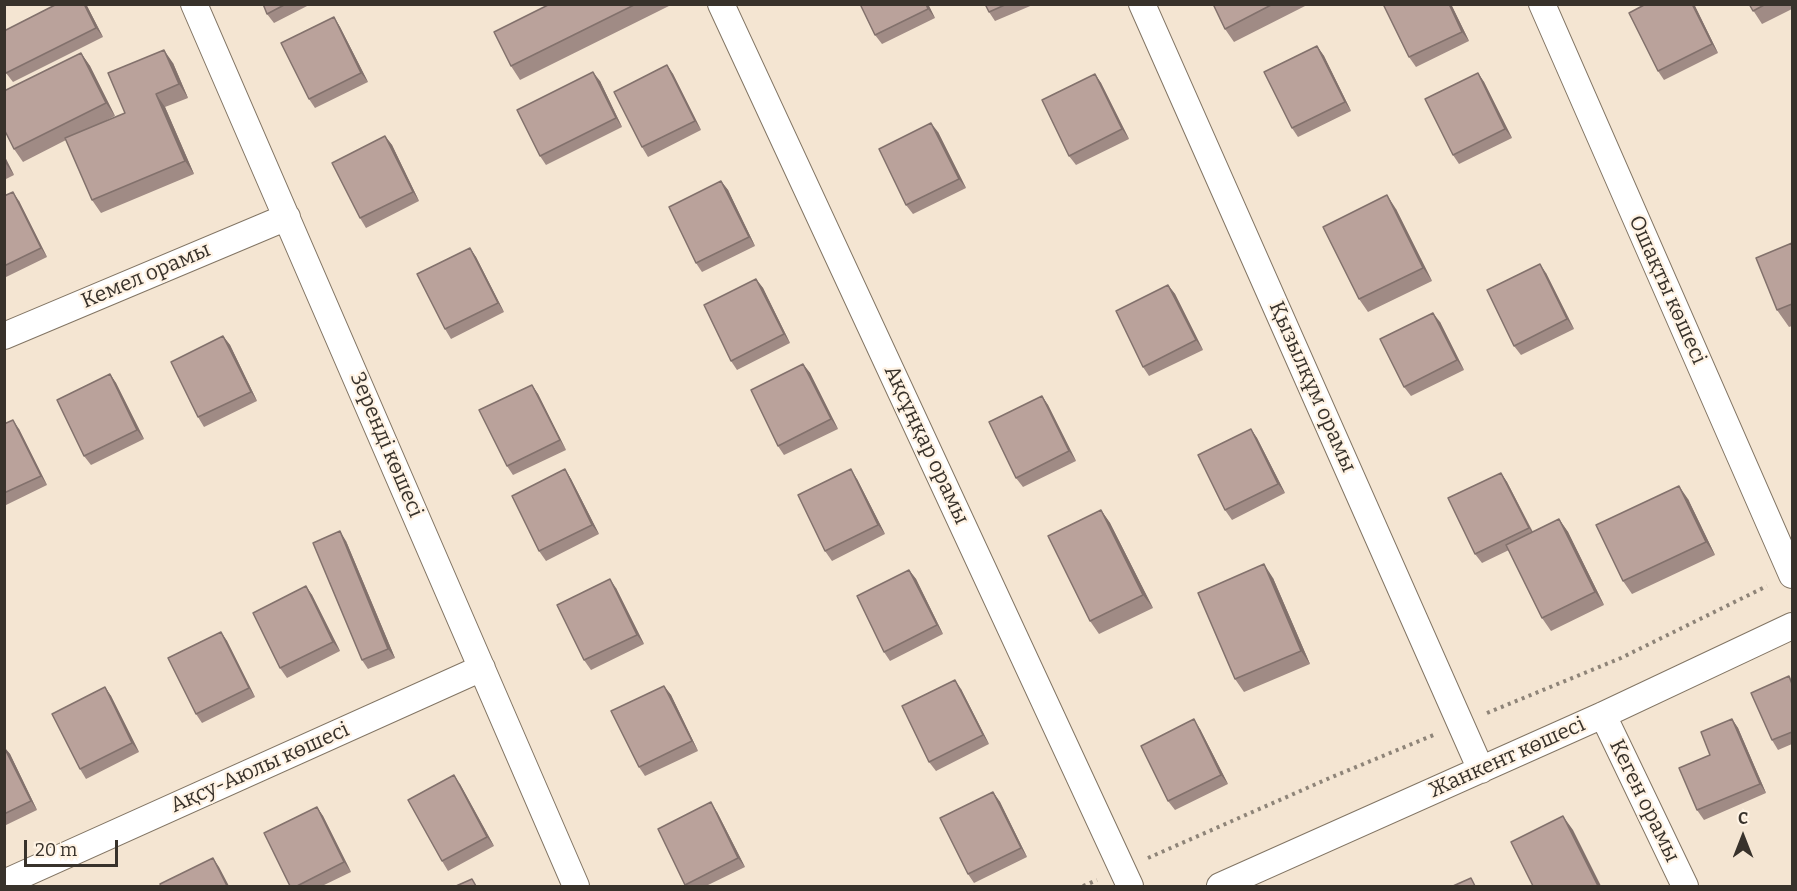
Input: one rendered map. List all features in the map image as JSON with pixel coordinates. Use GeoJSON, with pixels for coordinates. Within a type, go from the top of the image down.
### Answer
{"type":"FeatureCollection","features":[{"type":"Feature","properties":{"kind":"street","name":"Зеренді көшесі"},"geometry":{"type":"LineString","coordinates":[[194,4],[576,886]]}},
{"type":"Feature","properties":{"kind":"street","name":"Ақсұңқар орамы"},"geometry":{"type":"LineString","coordinates":[[722,4],[1130,886]]}},
{"type":"Feature","properties":{"kind":"street","name":"Қызылқұм орамы"},"geometry":{"type":"LineString","coordinates":[[1142,4],[1481,770]]}},
{"type":"Feature","properties":{"kind":"street","name":"Ошақты көшесі"},"geometry":{"type":"LineString","coordinates":[[1542,4],[1792,575]]}},
{"type":"Feature","properties":{"kind":"street","name":"Кемел орамы"},"geometry":{"type":"LineString","coordinates":[[4,336],[287,217]]}},
{"type":"Feature","properties":{"kind":"street","name":"Жанкент көшесі"},"geometry":{"type":"LineString","coordinates":[[1220,886],[1603,715],[1792,626]]}},
{"type":"Feature","properties":{"kind":"street","name":"Ақсу-Аюлы көшесі"},"geometry":{"type":"LineString","coordinates":[[4,883],[482,668]]}},
{"type":"Feature","properties":{"kind":"street","name":"Кеген орамы"},"geometry":{"type":"LineString","coordinates":[[1603,715],[1685,886]]}},
{"type":"Feature","properties":{"kind":"building"},"geometry":{"type":"Polygon","coordinates":[[[57,4],[84,4],[96,28],[6,73],[4,69],[4,31],[57,4]]]}},
{"type":"Feature","properties":{"kind":"building"},"geometry":{"type":"Polygon","coordinates":[[[263,4],[286,4],[267,14],[263,4]]]}},
{"type":"Feature","properties":{"kind":"building"},"geometry":{"type":"Polygon","coordinates":[[[550,4],[636,4],[511,66],[494,32],[550,4]]]}},
{"type":"Feature","properties":{"kind":"building"},"geometry":{"type":"Polygon","coordinates":[[[860,4],[926,4],[928,9],[875,35],[860,4]]]}},
{"type":"Feature","properties":{"kind":"building"},"geometry":{"type":"Polygon","coordinates":[[[985,4],[1007,4],[989,12],[985,4]]]}},
{"type":"Feature","properties":{"kind":"building"},"geometry":{"type":"Polygon","coordinates":[[[1213,4],[1273,4],[1225,29],[1213,4]]]}},
{"type":"Feature","properties":{"kind":"building"},"geometry":{"type":"Polygon","coordinates":[[[1383,4],[1449,4],[1462,32],[1409,57],[1383,4]]]}},
{"type":"Feature","properties":{"kind":"building"},"geometry":{"type":"Polygon","coordinates":[[[1646,4],[1692,4],[1712,44],[1658,71],[1629,13],[1646,4]]]}},
{"type":"Feature","properties":{"kind":"building"},"geometry":{"type":"Polygon","coordinates":[[[1749,4],[1766,4],[1753,11],[1749,4]]]}},
{"type":"Feature","properties":{"kind":"building"},"geometry":{"type":"Polygon","coordinates":[[[334,17],[361,73],[309,99],[281,43],[334,17]]]}},
{"type":"Feature","properties":{"kind":"building"},"geometry":{"type":"Polygon","coordinates":[[[1317,46],[1345,102],[1292,128],[1264,72],[1317,46]]]}},
{"type":"Feature","properties":{"kind":"building"},"geometry":{"type":"Polygon","coordinates":[[[164,50],[179,84],[156,94],[185,161],[92,200],[65,138],[125,113],[108,73],[164,50]]]}},
{"type":"Feature","properties":{"kind":"building"},"geometry":{"type":"Polygon","coordinates":[[[81,53],[106,103],[14,149],[4,129],[4,91],[81,53]]]}},
{"type":"Feature","properties":{"kind":"building"},"geometry":{"type":"Polygon","coordinates":[[[667,65],[695,121],[642,147],[614,92],[667,65]]]}},
{"type":"Feature","properties":{"kind":"building"},"geometry":{"type":"Polygon","coordinates":[[[593,72],[616,118],[540,156],[517,110],[593,72]]]}},
{"type":"Feature","properties":{"kind":"building"},"geometry":{"type":"Polygon","coordinates":[[[1478,73],[1505,129],[1453,155],[1425,99],[1478,73]]]}},
{"type":"Feature","properties":{"kind":"building"},"geometry":{"type":"Polygon","coordinates":[[[1095,74],[1122,129],[1069,156],[1042,100],[1095,74]]]}},
{"type":"Feature","properties":{"kind":"building"},"geometry":{"type":"Polygon","coordinates":[[[931,123],[959,179],[906,205],[879,149],[931,123]]]}},
{"type":"Feature","properties":{"kind":"building"},"geometry":{"type":"Polygon","coordinates":[[[385,136],[413,192],[360,218],[332,163],[385,136]]]}},
{"type":"Feature","properties":{"kind":"building"},"geometry":{"type":"Polygon","coordinates":[[[721,181],[749,237],[696,263],[669,207],[721,181]]]}},
{"type":"Feature","properties":{"kind":"building"},"geometry":{"type":"Polygon","coordinates":[[[13,192],[41,248],[4,266],[4,196],[13,192]]]}},
{"type":"Feature","properties":{"kind":"building"},"geometry":{"type":"Polygon","coordinates":[[[1387,195],[1423,268],[1359,299],[1323,227],[1387,195]]]}},
{"type":"Feature","properties":{"kind":"building"},"geometry":{"type":"Polygon","coordinates":[[[1792,243],[1792,304],[1777,310],[1756,258],[1792,243]]]}},
{"type":"Feature","properties":{"kind":"building"},"geometry":{"type":"Polygon","coordinates":[[[470,248],[498,303],[445,329],[417,274],[470,248]]]}},
{"type":"Feature","properties":{"kind":"building"},"geometry":{"type":"Polygon","coordinates":[[[1540,264],[1567,319],[1514,346],[1487,290],[1540,264]]]}},
{"type":"Feature","properties":{"kind":"building"},"geometry":{"type":"Polygon","coordinates":[[[756,279],[784,334],[731,361],[704,305],[756,279]]]}},
{"type":"Feature","properties":{"kind":"building"},"geometry":{"type":"Polygon","coordinates":[[[1168,285],[1196,340],[1143,367],[1116,311],[1168,285]]]}},
{"type":"Feature","properties":{"kind":"building"},"geometry":{"type":"Polygon","coordinates":[[[1433,313],[1457,360],[1404,387],[1380,339],[1433,313]]]}},
{"type":"Feature","properties":{"kind":"building"},"geometry":{"type":"Polygon","coordinates":[[[223,336],[251,392],[198,417],[171,362],[223,336]]]}},
{"type":"Feature","properties":{"kind":"building"},"geometry":{"type":"Polygon","coordinates":[[[803,364],[831,419],[778,446],[751,390],[803,364]]]}},
{"type":"Feature","properties":{"kind":"building"},"geometry":{"type":"Polygon","coordinates":[[[110,374],[137,430],[84,456],[57,400],[110,374]]]}},
{"type":"Feature","properties":{"kind":"building"},"geometry":{"type":"Polygon","coordinates":[[[532,385],[560,440],[507,466],[479,410],[532,385]]]}},
{"type":"Feature","properties":{"kind":"building"},"geometry":{"type":"Polygon","coordinates":[[[1042,396],[1069,451],[1016,478],[989,422],[1042,396]]]}},
{"type":"Feature","properties":{"kind":"building"},"geometry":{"type":"Polygon","coordinates":[[[13,420],[41,476],[4,493],[4,424],[13,420]]]}},
{"type":"Feature","properties":{"kind":"building"},"geometry":{"type":"Polygon","coordinates":[[[1251,429],[1278,484],[1225,510],[1198,455],[1251,429]]]}},
{"type":"Feature","properties":{"kind":"building"},"geometry":{"type":"Polygon","coordinates":[[[565,469],[592,525],[539,551],[512,496],[565,469]]]}},
{"type":"Feature","properties":{"kind":"building"},"geometry":{"type":"Polygon","coordinates":[[[851,469],[878,525],[825,551],[798,495],[851,469]]]}},
{"type":"Feature","properties":{"kind":"building"},"geometry":{"type":"Polygon","coordinates":[[[1501,473],[1529,528],[1475,554],[1448,498],[1501,473]]]}},
{"type":"Feature","properties":{"kind":"building"},"geometry":{"type":"Polygon","coordinates":[[[1679,486],[1706,542],[1623,581],[1596,525],[1679,486]]]}},
{"type":"Feature","properties":{"kind":"building"},"geometry":{"type":"Polygon","coordinates":[[[1101,510],[1143,595],[1090,621],[1048,536],[1101,510]]]}},
{"type":"Feature","properties":{"kind":"building"},"geometry":{"type":"Polygon","coordinates":[[[1559,519],[1595,592],[1542,618],[1506,545],[1559,519]]]}},
{"type":"Feature","properties":{"kind":"building"},"geometry":{"type":"Polygon","coordinates":[[[340,531],[388,649],[362,660],[313,543],[340,531]]]}},
{"type":"Feature","properties":{"kind":"building"},"geometry":{"type":"Polygon","coordinates":[[[1264,564],[1301,651],[1235,679],[1198,593],[1264,564]]]}},
{"type":"Feature","properties":{"kind":"building"},"geometry":{"type":"Polygon","coordinates":[[[909,570],[937,625],[884,652],[857,596],[909,570]]]}},
{"type":"Feature","properties":{"kind":"building"},"geometry":{"type":"Polygon","coordinates":[[[610,579],[637,635],[584,660],[557,605],[610,579]]]}},
{"type":"Feature","properties":{"kind":"building"},"geometry":{"type":"Polygon","coordinates":[[[306,586],[333,642],[280,668],[253,613],[306,586]]]}},
{"type":"Feature","properties":{"kind":"building"},"geometry":{"type":"Polygon","coordinates":[[[221,632],[249,688],[196,714],[168,658],[221,632]]]}},
{"type":"Feature","properties":{"kind":"building"},"geometry":{"type":"Polygon","coordinates":[[[1789,676],[1792,684],[1792,732],[1772,740],[1751,693],[1789,676]]]}},
{"type":"Feature","properties":{"kind":"building"},"geometry":{"type":"Polygon","coordinates":[[[955,680],[983,735],[929,762],[902,706],[955,680]]]}},
{"type":"Feature","properties":{"kind":"building"},"geometry":{"type":"Polygon","coordinates":[[[664,686],[692,741],[639,767],[611,711],[664,686]]]}},
{"type":"Feature","properties":{"kind":"building"},"geometry":{"type":"Polygon","coordinates":[[[105,687],[132,743],[80,769],[52,714],[105,687]]]}},
{"type":"Feature","properties":{"kind":"building"},"geometry":{"type":"Polygon","coordinates":[[[1194,719],[1221,775],[1168,801],[1141,746],[1194,719]]]}},
{"type":"Feature","properties":{"kind":"building"},"geometry":{"type":"Polygon","coordinates":[[[1732,719],[1760,784],[1697,810],[1679,768],[1710,755],[1701,732],[1732,719]]]}},
{"type":"Feature","properties":{"kind":"building"},"geometry":{"type":"Polygon","coordinates":[[[4,747],[31,801],[4,814],[4,747]]]}},
{"type":"Feature","properties":{"kind":"building"},"geometry":{"type":"Polygon","coordinates":[[[454,775],[487,837],[442,861],[408,800],[454,775]]]}},
{"type":"Feature","properties":{"kind":"building"},"geometry":{"type":"Polygon","coordinates":[[[993,792],[1021,848],[968,874],[940,818],[993,792]]]}},
{"type":"Feature","properties":{"kind":"building"},"geometry":{"type":"Polygon","coordinates":[[[711,802],[738,858],[685,885],[658,829],[711,802]]]}},
{"type":"Feature","properties":{"kind":"building"},"geometry":{"type":"Polygon","coordinates":[[[317,807],[344,862],[297,886],[290,886],[264,833],[317,807]]]}},
{"type":"Feature","properties":{"kind":"building"},"geometry":{"type":"Polygon","coordinates":[[[1563,816],[1598,886],[1533,886],[1511,842],[1563,816]]]}},
{"type":"Feature","properties":{"kind":"building"},"geometry":{"type":"Polygon","coordinates":[[[213,858],[227,886],[161,886],[160,884],[213,858]]]}},
{"type":"Feature","properties":{"kind":"building"},"geometry":{"type":"Polygon","coordinates":[[[1471,878],[1475,886],[1453,886],[1471,878]]]}},
{"type":"Feature","properties":{"kind":"building"},"geometry":{"type":"Polygon","coordinates":[[[472,879],[476,886],[456,886],[472,879]]]}}]}
